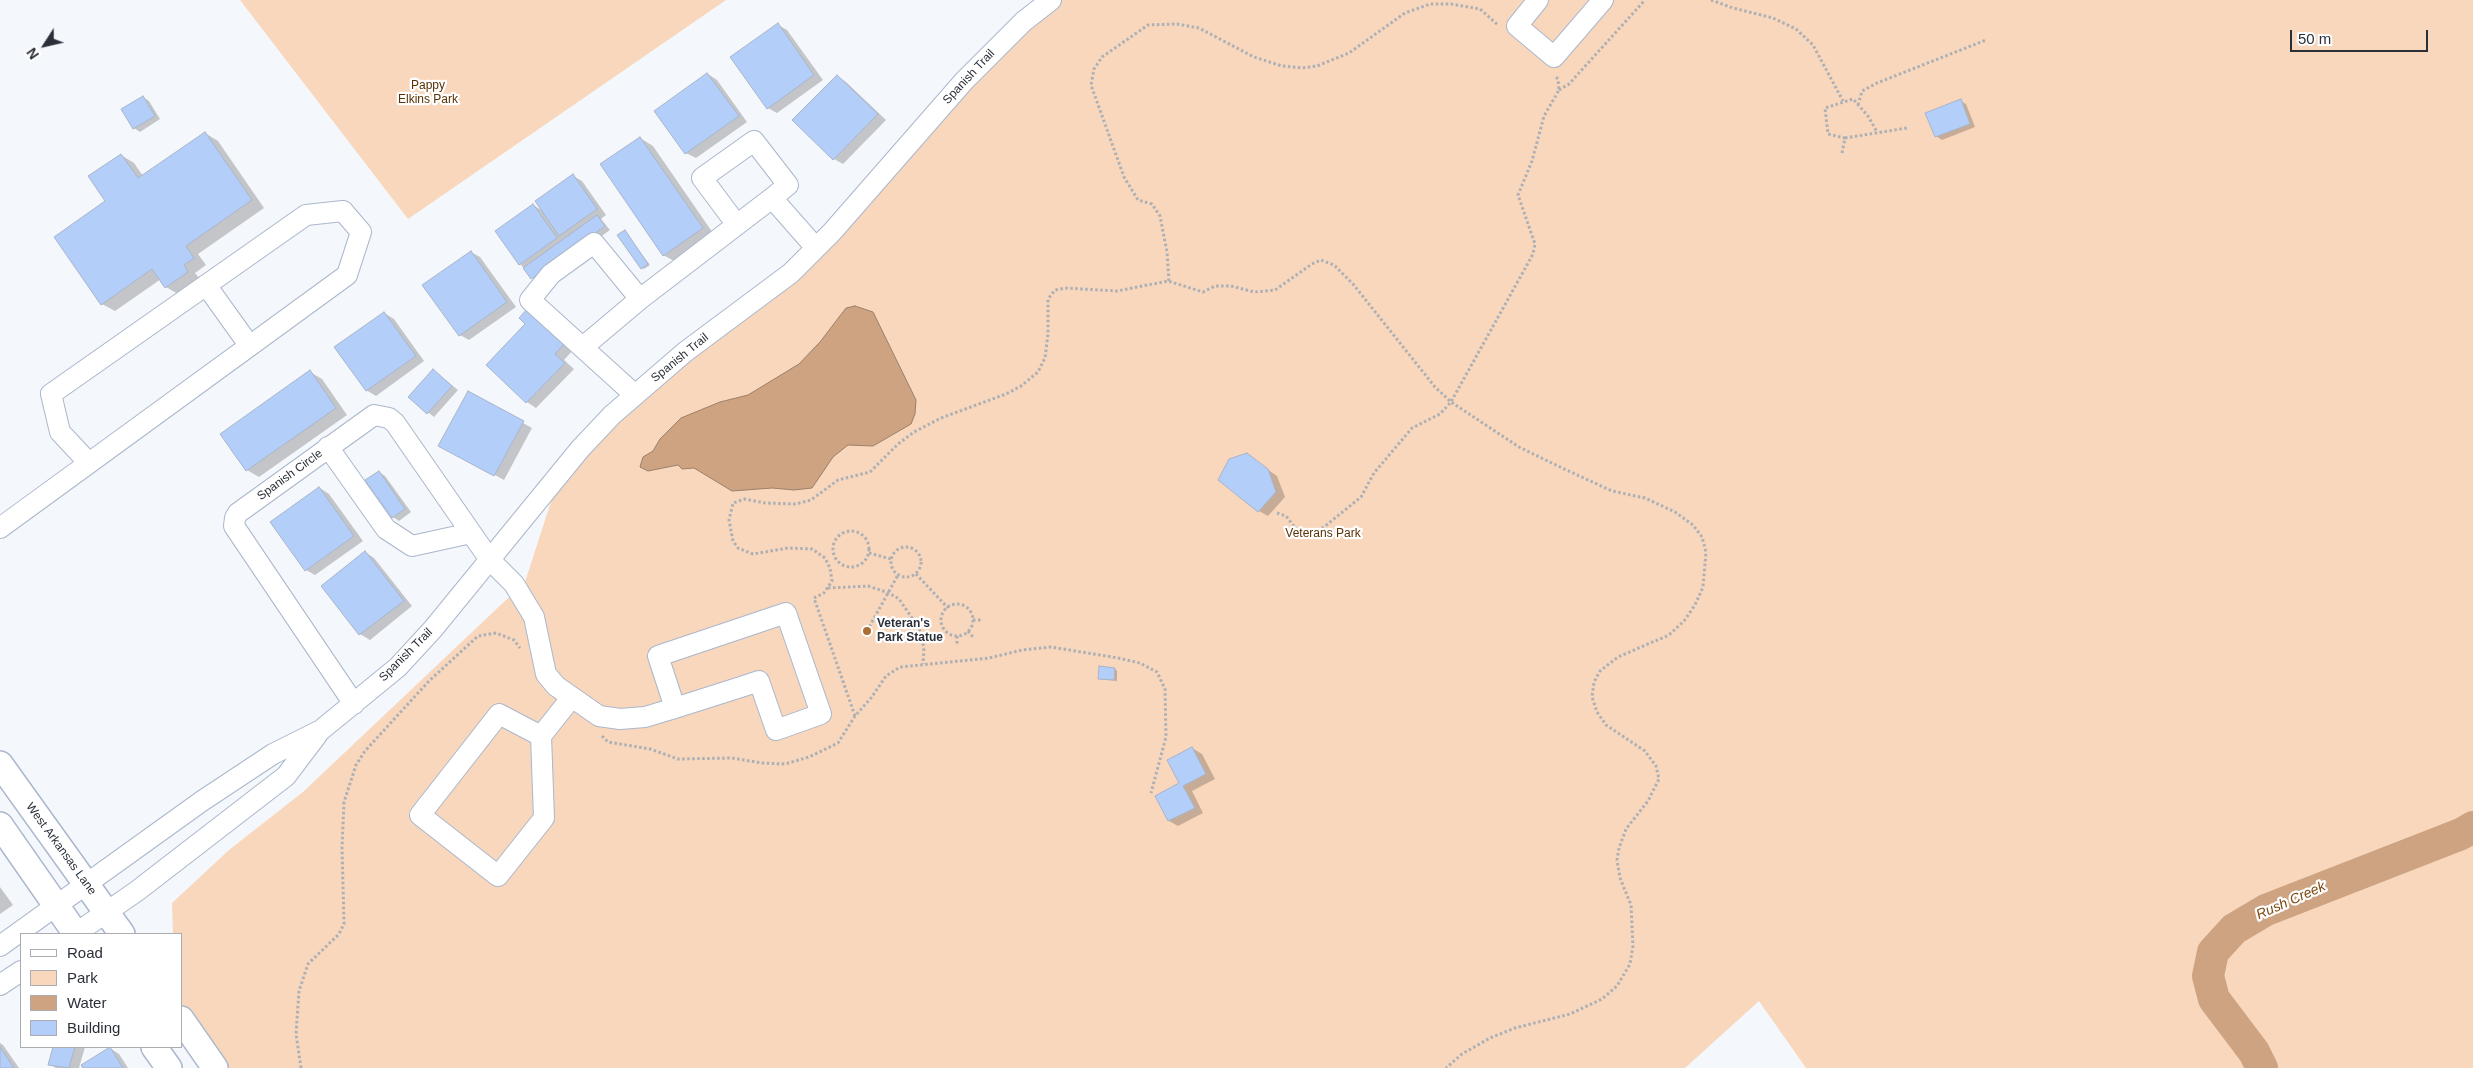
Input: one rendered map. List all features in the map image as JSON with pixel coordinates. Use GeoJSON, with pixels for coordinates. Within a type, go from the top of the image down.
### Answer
{"type":"FeatureCollection","features":[{"type":"Feature","properties":{"kind":"main road","name":"West Arkansas Lane"},"geometry":{"type":"LineString","coordinates":[[0,764],[121,933]]}},
{"type":"Feature","properties":{"kind":"main road"},"geometry":{"type":"LineString","coordinates":[[0,825],[74,933]]}},
{"type":"Feature","properties":{"kind":"main road"},"geometry":{"type":"LineString","coordinates":[[182,1020],[215,1068]]}},
{"type":"Feature","properties":{"kind":"main road"},"geometry":{"type":"LineString","coordinates":[[155,1048],[169,1068]]}},
{"type":"Feature","properties":{"kind":"street","name":"Spanish Trail"},"geometry":{"type":"LineString","coordinates":[[0,946],[273,754],[321,730],[404,661],[433,630],[580,449],[612,415],[685,352],[791,273],[816,248],[964,81],[1024,21],[1052,0]]}},
{"type":"Feature","properties":{"kind":"street"},"geometry":{"type":"LineString","coordinates":[[1538,0],[1517,26],[1554,57],[1603,0]]}},
{"type":"Feature","properties":{"kind":"street"},"geometry":{"type":"LineString","coordinates":[[583,347],[640,299],[737,225],[788,185],[754,140],[702,178],[737,225]]}},
{"type":"Feature","properties":{"kind":"street"},"geometry":{"type":"LineString","coordinates":[[772,198],[816,248]]}},
{"type":"Feature","properties":{"kind":"street"},"geometry":{"type":"LineString","coordinates":[[0,528],[88,462],[348,275],[361,232],[343,211],[306,216],[51,394],[60,432],[88,462]]}},
{"type":"Feature","properties":{"kind":"street"},"geometry":{"type":"LineString","coordinates":[[635,395],[530,300],[551,274],[594,243],[640,299]]}},
{"type":"Feature","properties":{"kind":"street"},"geometry":{"type":"LineString","coordinates":[[206,285],[249,345]]}},
{"type":"Feature","properties":{"kind":"street","name":"Spanish Circle"},"geometry":{"type":"LineString","coordinates":[[354,704],[234,526],[238,513],[374,415],[389,418],[396,423],[490,560],[514,584],[534,617],[546,674],[556,686],[599,716],[620,719],[645,717],[675,708],[759,681],[776,730],[821,714],[786,613],[658,656],[675,708]]}},
{"type":"Feature","properties":{"kind":"street"},"geometry":{"type":"LineString","coordinates":[[328,447],[386,529],[412,546],[471,533]]}},
{"type":"Feature","properties":{"kind":"street"},"geometry":{"type":"LineString","coordinates":[[541,736],[499,714],[420,815],[498,876],[544,818],[541,736],[572,697]]}},
{"type":"Feature","properties":{"kind":"street","name":"Spanish Trail"},"geometry":{"type":"LineString","coordinates":[[76,933],[286,776],[321,730]]}},
{"type":"Feature","properties":{"kind":"street"},"geometry":{"type":"LineString","coordinates":[[0,985],[20,972]]}},
{"type":"Feature","properties":{"kind":"path"},"geometry":{"type":"LineString","coordinates":[[1277,513],[1286,516],[1300,534],[1312,533],[1324,527],[1361,497],[1374,473],[1412,428],[1440,414],[1451,402],[1533,254],[1535,244],[1518,195],[1532,161],[1544,116],[1559,90],[1569,84],[1645,0]]}},
{"type":"Feature","properties":{"kind":"path"},"geometry":{"type":"LineString","coordinates":[[1710,0],[1773,18],[1796,29],[1813,46],[1843,101]]}},
{"type":"Feature","properties":{"kind":"path"},"geometry":{"type":"LineString","coordinates":[[1169,281],[1167,252],[1160,216],[1152,204],[1138,200],[1124,177],[1092,85],[1094,69],[1102,57],[1148,25],[1177,24],[1199,28],[1254,57],[1282,66],[1302,68],[1317,66],[1349,53],[1406,13],[1430,4],[1452,4],[1480,9],[1499,26]]}},
{"type":"Feature","properties":{"kind":"path"},"geometry":{"type":"LineString","coordinates":[[1858,105],[1862,91],[1986,40]]}},
{"type":"Feature","properties":{"kind":"path"},"geometry":{"type":"LineString","coordinates":[[1552,73],[1558,79],[1559,90]]}},
{"type":"Feature","properties":{"kind":"path"},"geometry":{"type":"LineString","coordinates":[[1877,132],[1868,116],[1852,99],[1825,108],[1828,134],[1845,138],[1861,137],[1877,132],[1907,128]]}},
{"type":"Feature","properties":{"kind":"path"},"geometry":{"type":"LineString","coordinates":[[1842,153],[1845,138]]}},
{"type":"Feature","properties":{"kind":"path"},"geometry":{"type":"LineString","coordinates":[[855,716],[814,598],[824,593],[832,582],[830,568],[825,558],[812,549],[788,548],[753,554],[738,548],[733,541],[729,520],[733,503],[745,499],[765,503],[796,504],[811,500],[838,480],[870,472],[898,444],[914,432],[941,418],[1006,394],[1021,386],[1038,372],[1045,358],[1048,334],[1048,299],[1055,290],[1065,288],[1117,291],[1169,281],[1203,292],[1215,286],[1231,286],[1254,292],[1275,290],[1312,264],[1321,260],[1334,265],[1352,284],[1435,387],[1451,402],[1519,447],[1612,491],[1645,498],[1675,512],[1693,525],[1702,537],[1706,552],[1703,588],[1695,605],[1684,621],[1669,635],[1618,656],[1600,671],[1594,682],[1592,697],[1597,712],[1606,725],[1645,750],[1656,766],[1660,779],[1648,801],[1626,829],[1617,860],[1620,878],[1631,905],[1633,946],[1630,964],[1617,986],[1602,999],[1570,1014],[1515,1028],[1490,1038],[1462,1054],[1446,1068]]}},
{"type":"Feature","properties":{"kind":"path"},"geometry":{"type":"LineString","coordinates":[[852,532],[861,535],[868,542],[869,554],[862,564],[847,567],[837,560],[834,545],[839,536],[852,532]]}},
{"type":"Feature","properties":{"kind":"path"},"geometry":{"type":"LineString","coordinates":[[903,547],[911,548],[921,559],[920,569],[916,574],[906,578],[898,575],[892,568],[891,559],[896,550],[903,547]]}},
{"type":"Feature","properties":{"kind":"path"},"geometry":{"type":"LineString","coordinates":[[869,554],[891,559]]}},
{"type":"Feature","properties":{"kind":"path"},"geometry":{"type":"LineString","coordinates":[[916,574],[948,608]]}},
{"type":"Feature","properties":{"kind":"path"},"geometry":{"type":"LineString","coordinates":[[867,631],[898,575]]}},
{"type":"Feature","properties":{"kind":"path"},"geometry":{"type":"LineString","coordinates":[[828,588],[868,586],[889,593],[906,607],[919,628],[924,648],[923,664]]}},
{"type":"Feature","properties":{"kind":"path"},"geometry":{"type":"LineString","coordinates":[[957,603],[965,604],[972,614],[973,620],[968,631],[957,636],[950,635],[942,625],[941,616],[948,608],[957,603]]}},
{"type":"Feature","properties":{"kind":"path"},"geometry":{"type":"LineString","coordinates":[[973,620],[983,620]]}},
{"type":"Feature","properties":{"kind":"path"},"geometry":{"type":"LineString","coordinates":[[968,631],[973,637]]}},
{"type":"Feature","properties":{"kind":"path"},"geometry":{"type":"LineString","coordinates":[[301,1068],[296,1034],[299,990],[308,964],[339,934],[344,924],[342,847],[344,802],[356,765],[366,751],[429,681],[478,636],[496,633],[514,640],[525,654]]}},
{"type":"Feature","properties":{"kind":"path"},"geometry":{"type":"LineString","coordinates":[[957,636],[957,645]]}},
{"type":"Feature","properties":{"kind":"path"},"geometry":{"type":"LineString","coordinates":[[596,732],[608,742],[650,749],[678,759],[732,758],[762,763],[785,764],[809,757],[838,743],[855,716],[871,698],[886,676],[900,667],[989,658],[1022,650],[1051,647],[1140,663],[1157,672],[1165,689],[1168,716],[1166,737],[1151,793]]}},
{"type":"Feature","properties":{"kind":"green space","name":"Pappy Elkins Park"},"geometry":{"type":"Polygon","coordinates":[[[240,0],[726,0],[408,219],[240,0]]]}},
{"type":"Feature","properties":{"kind":"green space","name":"Veterans Park"},"geometry":{"type":"Polygon","coordinates":[[[1059,0],[2473,0],[2473,1068],[1806,1068],[1759,1001],[1685,1068],[215,1068],[182,1020],[182,933],[173,933],[172,903],[229,850],[303,792],[525,582],[560,474],[883,173],[1059,0]]]}},
{"type":"Feature","properties":{"kind":"water"},"geometry":{"type":"Polygon","coordinates":[[[855,306],[873,312],[916,400],[915,414],[911,424],[873,446],[848,445],[833,457],[812,488],[732,491],[694,468],[682,469],[678,465],[648,471],[640,467],[643,457],[653,451],[660,439],[681,418],[720,402],[748,395],[799,364],[820,342],[846,308],[855,306]]]}},
{"type":"Feature","properties":{"kind":"building"},"geometry":{"type":"Polygon","coordinates":[[[778,23],[814,75],[767,109],[730,57],[778,23]]]}},
{"type":"Feature","properties":{"kind":"building"},"geometry":{"type":"Polygon","coordinates":[[[707,73],[739,116],[685,154],[654,111],[707,73]]]}},
{"type":"Feature","properties":{"kind":"building"},"geometry":{"type":"Polygon","coordinates":[[[837,75],[878,114],[833,160],[792,120],[837,75]]]}},
{"type":"Feature","properties":{"kind":"building"},"geometry":{"type":"Polygon","coordinates":[[[143,96],[155,116],[133,129],[121,109],[143,96]]]}},
{"type":"Feature","properties":{"kind":"building"},"geometry":{"type":"Polygon","coordinates":[[[1961,99],[1970,124],[1935,137],[1925,113],[1961,99]]]}},
{"type":"Feature","properties":{"kind":"building"},"geometry":{"type":"Polygon","coordinates":[[[205,132],[252,200],[186,246],[194,258],[184,265],[188,272],[165,288],[152,269],[101,305],[54,237],[105,201],[88,176],[121,154],[138,178],[205,132]]]}},
{"type":"Feature","properties":{"kind":"building"},"geometry":{"type":"Polygon","coordinates":[[[640,137],[703,228],[663,256],[600,164],[640,137]]]}},
{"type":"Feature","properties":{"kind":"building"},"geometry":{"type":"Polygon","coordinates":[[[573,174],[597,209],[559,236],[535,201],[573,174]]]}},
{"type":"Feature","properties":{"kind":"building"},"geometry":{"type":"Polygon","coordinates":[[[533,204],[557,238],[519,265],[495,231],[533,204]]]}},
{"type":"Feature","properties":{"kind":"building"},"geometry":{"type":"Polygon","coordinates":[[[597,215],[605,226],[531,279],[523,268],[597,215]]]}},
{"type":"Feature","properties":{"kind":"building"},"geometry":{"type":"Polygon","coordinates":[[[625,230],[648,264],[641,269],[617,235],[625,230]]]}},
{"type":"Feature","properties":{"kind":"building"},"geometry":{"type":"Polygon","coordinates":[[[471,251],[507,302],[459,336],[422,285],[471,251]]]}},
{"type":"Feature","properties":{"kind":"building"},"geometry":{"type":"Polygon","coordinates":[[[527,309],[564,344],[555,354],[565,363],[526,403],[486,365],[525,324],[519,318],[527,309]]]}},
{"type":"Feature","properties":{"kind":"building"},"geometry":{"type":"Polygon","coordinates":[[[384,312],[416,356],[366,391],[334,347],[384,312]]]}},
{"type":"Feature","properties":{"kind":"building"},"geometry":{"type":"Polygon","coordinates":[[[433,369],[452,386],[427,414],[408,397],[433,369]]]}},
{"type":"Feature","properties":{"kind":"building"},"geometry":{"type":"Polygon","coordinates":[[[310,370],[336,408],[246,471],[220,434],[310,370]]]}},
{"type":"Feature","properties":{"kind":"building"},"geometry":{"type":"Polygon","coordinates":[[[468,391],[524,421],[494,476],[438,446],[468,391]]]}},
{"type":"Feature","properties":{"kind":"building"},"geometry":{"type":"Polygon","coordinates":[[[1247,453],[1268,469],[1276,492],[1258,512],[1218,480],[1229,459],[1247,453]]]}},
{"type":"Feature","properties":{"kind":"building"},"geometry":{"type":"Polygon","coordinates":[[[379,471],[405,509],[392,518],[365,480],[379,471]]]}},
{"type":"Feature","properties":{"kind":"building"},"geometry":{"type":"Polygon","coordinates":[[[319,487],[354,536],[305,571],[270,522],[319,487]]]}},
{"type":"Feature","properties":{"kind":"building"},"geometry":{"type":"Polygon","coordinates":[[[365,551],[404,601],[359,635],[321,586],[365,551]]]}},
{"type":"Feature","properties":{"kind":"building"},"geometry":{"type":"Polygon","coordinates":[[[1099,666],[1115,668],[1114,680],[1098,679],[1099,666]]]}},
{"type":"Feature","properties":{"kind":"building"},"geometry":{"type":"Polygon","coordinates":[[[1192,747],[1206,774],[1183,786],[1195,808],[1168,821],[1155,796],[1179,783],[1167,760],[1192,747]]]}},
{"type":"Feature","properties":{"kind":"building"},"geometry":{"type":"Polygon","coordinates":[[[0,1047],[14,1068],[0,1068],[0,1047]]]}},
{"type":"Feature","properties":{"kind":"building"},"geometry":{"type":"Polygon","coordinates":[[[53,1048],[75,1048],[69,1068],[48,1065],[53,1048]]]}},
{"type":"Feature","properties":{"kind":"building"},"geometry":{"type":"Polygon","coordinates":[[[111,1048],[123,1068],[83,1068],[81,1065],[111,1048]]]}},
{"type":"Feature","properties":{"kind":"waterway","name":"Rush Creek"},"geometry":{"type":"LineString","coordinates":[[2262,1068],[2254,1052],[2214,999],[2208,976],[2213,952],[2234,929],[2266,910],[2461,834],[2473,827]]}},
{"type":"Feature","properties":{"kind":"place","name":"Veteran's Park Statue"},"geometry":{"type":"Point","coordinates":[867,631]}}]}
